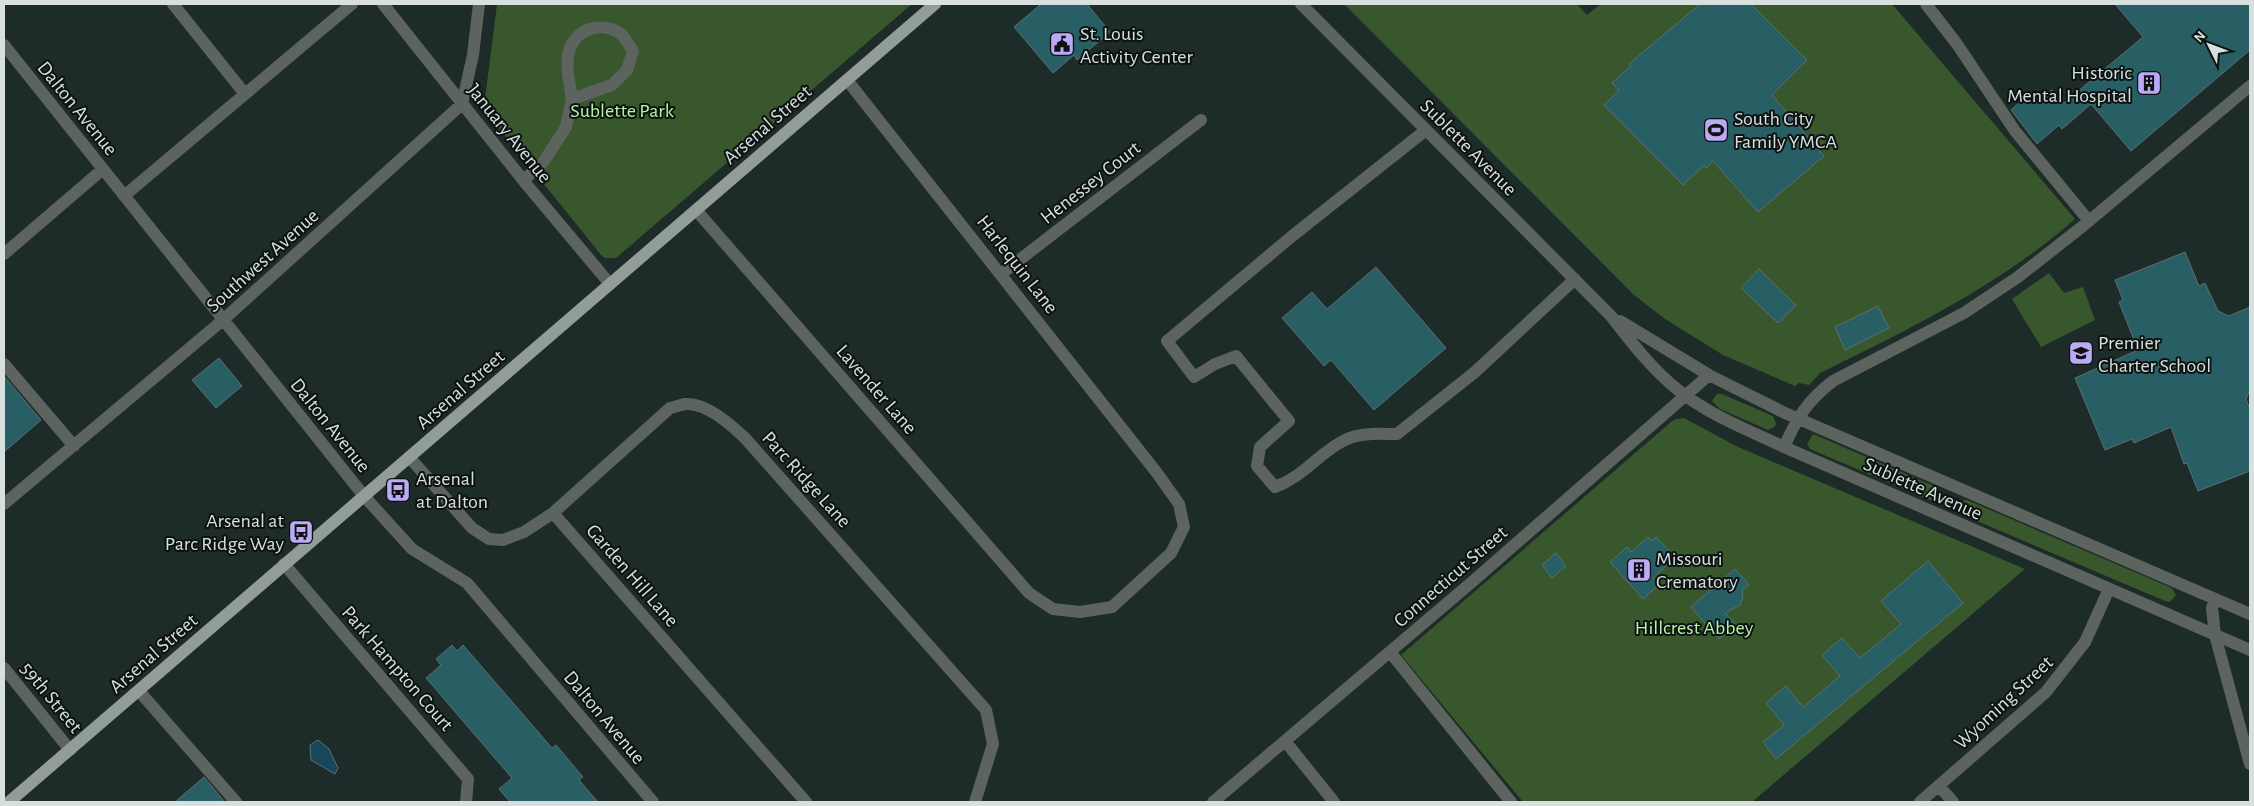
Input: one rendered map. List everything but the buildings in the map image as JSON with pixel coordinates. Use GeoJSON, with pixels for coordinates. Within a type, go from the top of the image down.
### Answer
{"type":"FeatureCollection","features":[{"type":"Feature","properties":{"kind":"main road","name":"Arsenal Street"},"geometry":{"type":"LineString","coordinates":[[9,802],[935,4]]}},
{"type":"Feature","properties":{"kind":"street"},"geometry":{"type":"LineString","coordinates":[[173,4],[245,94]]}},
{"type":"Feature","properties":{"kind":"street"},"geometry":{"type":"LineString","coordinates":[[124,196],[352,4]]}},
{"type":"Feature","properties":{"kind":"street","name":"January Avenue"},"geometry":{"type":"LineString","coordinates":[[382,4],[610,284]]}},
{"type":"Feature","properties":{"kind":"street"},"geometry":{"type":"LineString","coordinates":[[462,104],[473,55],[480,4]]}},
{"type":"Feature","properties":{"kind":"street","name":"Sublette Avenue"},"geometry":{"type":"LineString","coordinates":[[1301,4],[1575,279],[1611,316],[1645,358],[1685,395],[1738,426],[1784,447],[2250,650]]}},
{"type":"Feature","properties":{"kind":"street"},"geometry":{"type":"LineString","coordinates":[[1926,4],[1957,44],[2015,132],[2089,220]]}},
{"type":"Feature","properties":{"kind":"street"},"geometry":{"type":"LineString","coordinates":[[524,180],[544,160],[566,127],[572,98],[568,70],[570,48],[582,33],[593,28],[606,26],[622,36],[633,51],[627,70],[612,85],[572,98]]}},
{"type":"Feature","properties":{"kind":"street","name":"Dalton Avenue"},"geometry":{"type":"LineString","coordinates":[[4,45],[364,496],[412,549],[468,583],[652,802]]}},
{"type":"Feature","properties":{"kind":"street","name":"Harlequin Lane"},"geometry":{"type":"LineString","coordinates":[[847,80],[1158,473]]}},
{"type":"Feature","properties":{"kind":"street"},"geometry":{"type":"LineString","coordinates":[[1784,447],[1804,407],[1833,382],[1964,313],[2018,277],[2250,86]]}},
{"type":"Feature","properties":{"kind":"street","name":"Southwest Avenue"},"geometry":{"type":"LineString","coordinates":[[4,504],[224,320],[462,104]]}},
{"type":"Feature","properties":{"kind":"street","name":"Henessey Court"},"geometry":{"type":"LineString","coordinates":[[1001,274],[1201,120]]}},
{"type":"Feature","properties":{"kind":"street"},"geometry":{"type":"LineString","coordinates":[[1426,130],[1291,237],[1167,341],[1194,377],[1215,364],[1236,356],[1289,421],[1260,447],[1257,466],[1275,487],[1291,481],[1343,440],[1368,433],[1397,434],[1475,372],[1575,279]]}},
{"type":"Feature","properties":{"kind":"street"},"geometry":{"type":"LineString","coordinates":[[4,254],[102,169]]}},
{"type":"Feature","properties":{"kind":"street","name":"Lavender Lane"},"geometry":{"type":"LineString","coordinates":[[696,210],[1029,593],[1053,609],[1080,612],[1112,607],[1171,553],[1184,527],[1179,504],[1158,473]]}},
{"type":"Feature","properties":{"kind":"street","name":"Sublette Avenue"},"geometry":{"type":"LineString","coordinates":[[1611,316],[1709,375],[1797,418],[2250,614]]}},
{"type":"Feature","properties":{"kind":"street"},"geometry":{"type":"LineString","coordinates":[[4,364],[74,446]]}},
{"type":"Feature","properties":{"kind":"street","name":"Connecticut Street"},"geometry":{"type":"LineString","coordinates":[[1213,802],[1390,652],[1709,375]]}},
{"type":"Feature","properties":{"kind":"street","name":"Parc Ridge Lane"},"geometry":{"type":"LineString","coordinates":[[553,513],[670,408],[687,404],[718,416],[745,438],[986,710],[993,744],[975,802]]}},
{"type":"Feature","properties":{"kind":"street"},"geometry":{"type":"LineString","coordinates":[[409,458],[472,528],[489,539],[503,540],[524,532],[553,513]]}},
{"type":"Feature","properties":{"kind":"street","name":"Garden Hill Lane"},"geometry":{"type":"LineString","coordinates":[[553,513],[806,802]]}},
{"type":"Feature","properties":{"kind":"street","name":"Park Hampton Court"},"geometry":{"type":"LineString","coordinates":[[284,564],[468,779],[466,802]]}},
{"type":"Feature","properties":{"kind":"street","name":"Wyoming Street"},"geometry":{"type":"LineString","coordinates":[[1920,802],[2046,692],[2085,642],[2108,589]]}},
{"type":"Feature","properties":{"kind":"street"},"geometry":{"type":"LineString","coordinates":[[2215,599],[2212,608],[2215,635],[2250,764]]}},
{"type":"Feature","properties":{"kind":"street"},"geometry":{"type":"LineString","coordinates":[[1390,652],[1512,802]]}},
{"type":"Feature","properties":{"kind":"street","name":"59th Street"},"geometry":{"type":"LineString","coordinates":[[4,668],[70,750]]}},
{"type":"Feature","properties":{"kind":"street"},"geometry":{"type":"LineString","coordinates":[[139,691],[236,802]]}},
{"type":"Feature","properties":{"kind":"street"},"geometry":{"type":"LineString","coordinates":[[1285,741],[1334,802]]}},
{"type":"Feature","properties":{"kind":"street"},"geometry":{"type":"LineString","coordinates":[[1939,786],[1953,802]]}},
{"type":"Feature","properties":{"kind":"green space","name":"Sublette Park"},"geometry":{"type":"Polygon","coordinates":[[[497,4],[912,4],[616,258],[605,258],[486,112],[484,107],[497,4]]]}},
{"type":"Feature","properties":{"kind":"green space"},"geometry":{"type":"Polygon","coordinates":[[[1344,4],[1577,4],[1587,15],[1601,4],[1892,4],[2075,219],[2016,265],[1985,285],[1887,340],[1820,373],[1809,385],[1799,383],[1795,386],[1723,355],[1665,319],[1634,295],[1344,4]]]}},
{"type":"Feature","properties":{"kind":"green space"},"geometry":{"type":"Polygon","coordinates":[[[2049,273],[2064,293],[2083,287],[2095,320],[2041,347],[2012,299],[2049,273]]]}},
{"type":"Feature","properties":{"kind":"green space"},"geometry":{"type":"Polygon","coordinates":[[[1717,394],[1722,394],[1773,416],[1776,424],[1768,430],[1720,409],[1712,401],[1717,394]]]}},
{"type":"Feature","properties":{"kind":"green space","name":"Hillcrest Abbey"},"geometry":{"type":"Polygon","coordinates":[[[1684,418],[1738,447],[2025,569],[1752,802],[1523,802],[1401,655],[1671,422],[1684,418]]]}},
{"type":"Feature","properties":{"kind":"green space"},"geometry":{"type":"Polygon","coordinates":[[[1813,434],[1934,486],[1939,494],[1931,500],[1927,499],[1810,449],[1807,444],[1813,434]]]}},
{"type":"Feature","properties":{"kind":"green space"},"geometry":{"type":"Polygon","coordinates":[[[1967,500],[2172,588],[2176,595],[2170,602],[2165,601],[1963,515],[1959,511],[1958,505],[1961,501],[1967,500]]]}},
{"type":"Feature","properties":{"kind":"water"},"geometry":{"type":"Polygon","coordinates":[[[318,740],[329,749],[338,768],[335,774],[311,760],[310,745],[318,740]]]}},
{"type":"Feature","properties":{"kind":"place","name":"St. Louis Activity Center"},"geometry":{"type":"Point","coordinates":[1062,44]}},
{"type":"Feature","properties":{"kind":"place","name":"Historic Mental Hospital"},"geometry":{"type":"Point","coordinates":[2149,83]}},
{"type":"Feature","properties":{"kind":"place","name":"South City Family YMCA"},"geometry":{"type":"Point","coordinates":[1716,130]}},
{"type":"Feature","properties":{"kind":"place","name":"Premier Charter School"},"geometry":{"type":"Point","coordinates":[2081,353]}},
{"type":"Feature","properties":{"kind":"place","name":"Arsenal at Dalton"},"geometry":{"type":"Point","coordinates":[398,490]}},
{"type":"Feature","properties":{"kind":"place","name":"Arsenal at Parc Ridge Way"},"geometry":{"type":"Point","coordinates":[301,532]}},
{"type":"Feature","properties":{"kind":"place","name":"Missouri Crematory"},"geometry":{"type":"Point","coordinates":[1639,570]}}]}
